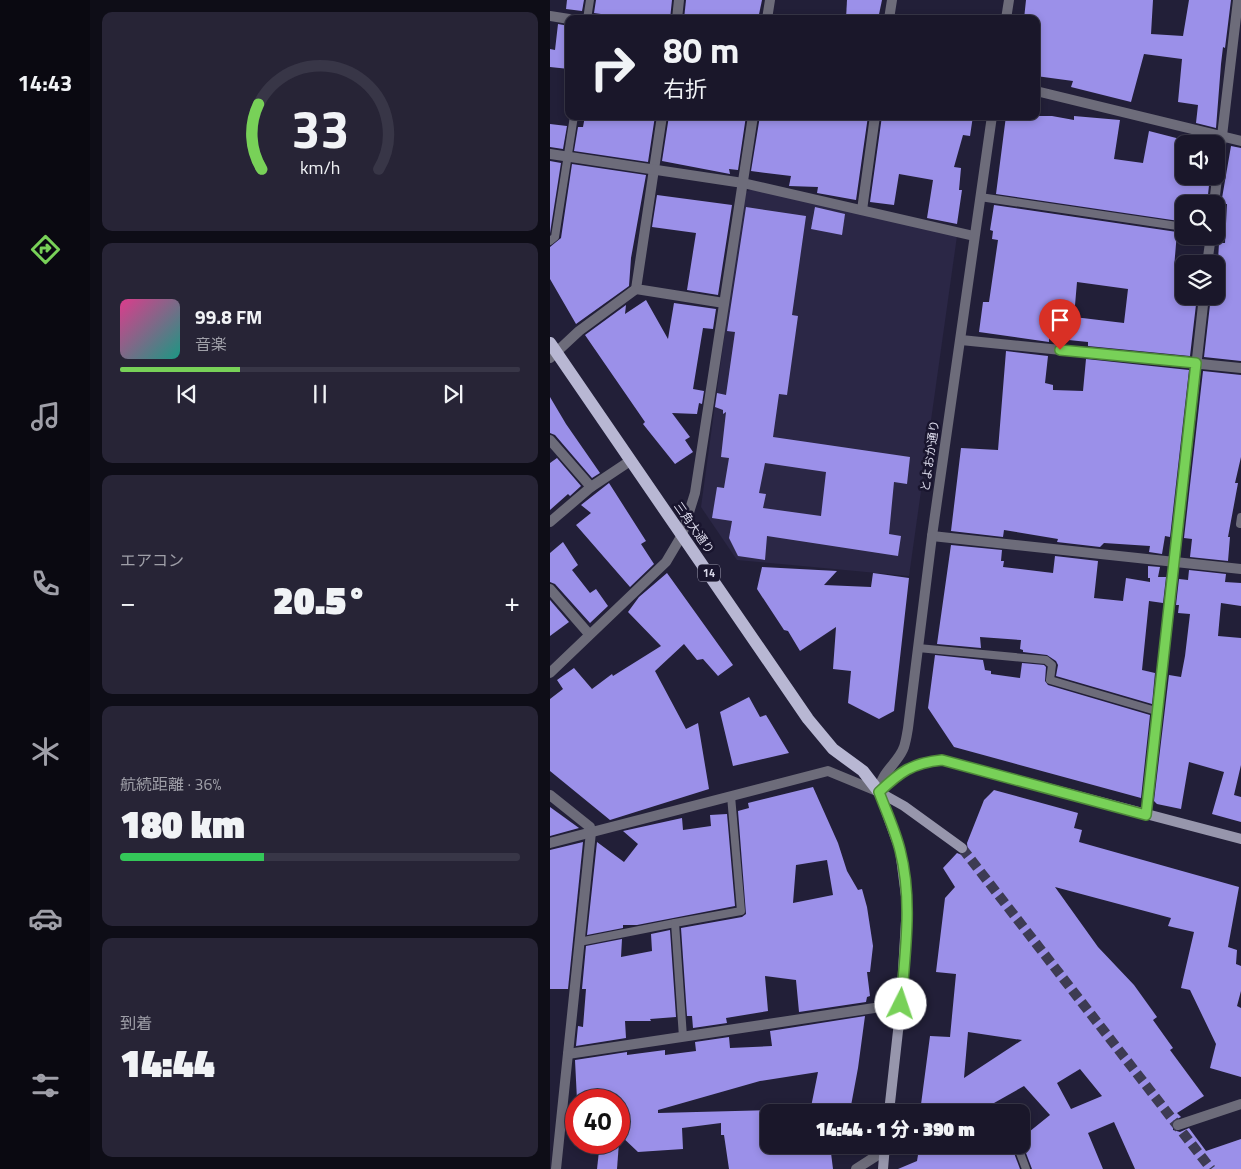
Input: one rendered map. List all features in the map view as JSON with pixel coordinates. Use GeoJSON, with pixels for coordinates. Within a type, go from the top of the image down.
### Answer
{"type":"FeatureCollection","features":[{"type":"Feature","properties":{"kind":"main road","name":"三角大通り"},"geometry":{"type":"LineString","coordinates":[[552,351],[682,535],[808,719],[833,749],[863,771],[879,792]]}},
{"type":"Feature","properties":{"kind":"street"},"geometry":{"type":"LineString","coordinates":[[678,15],[680,0]]}},
{"type":"Feature","properties":{"kind":"street"},"geometry":{"type":"LineString","coordinates":[[768,15],[770,0]]}},
{"type":"Feature","properties":{"kind":"street"},"geometry":{"type":"LineString","coordinates":[[890,15],[892,0]]}},
{"type":"Feature","properties":{"kind":"street"},"geometry":{"type":"LineString","coordinates":[[1007,15],[1009,0]]}},
{"type":"Feature","properties":{"kind":"street"},"geometry":{"type":"LineString","coordinates":[[1222,135],[1238,0]]}},
{"type":"Feature","properties":{"kind":"street"},"geometry":{"type":"LineString","coordinates":[[550,16],[565,18]]}},
{"type":"Feature","properties":{"kind":"street"},"geometry":{"type":"LineString","coordinates":[[1040,92],[1218,135]]}},
{"type":"Feature","properties":{"kind":"street"},"geometry":{"type":"LineString","coordinates":[[552,351],[636,289],[661,120]]}},
{"type":"Feature","properties":{"kind":"street"},"geometry":{"type":"LineString","coordinates":[[550,673],[666,562],[682,535],[695,493],[752,120]]}},
{"type":"Feature","properties":{"kind":"street"},"geometry":{"type":"LineString","coordinates":[[862,210],[874,120]]}},
{"type":"Feature","properties":{"kind":"street","name":"とよおか通り"},"geometry":{"type":"LineString","coordinates":[[879,792],[879,782],[904,748],[991,120]]}},
{"type":"Feature","properties":{"kind":"street"},"geometry":{"type":"LineString","coordinates":[[1225,137],[1241,140]]}},
{"type":"Feature","properties":{"kind":"street"},"geometry":{"type":"LineString","coordinates":[[550,154],[743,183],[974,236]]}},
{"type":"Feature","properties":{"kind":"street"},"geometry":{"type":"LineString","coordinates":[[636,289],[724,303]]}},
{"type":"Feature","properties":{"kind":"street"},"geometry":{"type":"LineString","coordinates":[[1146,815],[1156,711],[1203,305]]}},
{"type":"Feature","properties":{"kind":"street"},"geometry":{"type":"LineString","coordinates":[[961,340],[1241,368]]}},
{"type":"Feature","properties":{"kind":"street"},"geometry":{"type":"LineString","coordinates":[[550,440],[591,487]]}},
{"type":"Feature","properties":{"kind":"street"},"geometry":{"type":"LineString","coordinates":[[550,522],[591,487],[630,461]]}},
{"type":"Feature","properties":{"kind":"street"},"geometry":{"type":"LineString","coordinates":[[932,536],[1241,570]]}},
{"type":"Feature","properties":{"kind":"street"},"geometry":{"type":"LineString","coordinates":[[550,589],[589,634]]}},
{"type":"Feature","properties":{"kind":"street"},"geometry":{"type":"LineString","coordinates":[[879,792],[899,774],[920,762],[942,760],[1241,839]]}},
{"type":"Feature","properties":{"kind":"street"},"geometry":{"type":"LineString","coordinates":[[550,843],[828,771],[879,792],[900,850],[907,904],[901,1004],[890,1104]]}},
{"type":"Feature","properties":{"kind":"street","name":"14"},"geometry":{"type":"LineString","coordinates":[[879,792],[904,806],[962,848]]}},
{"type":"Feature","properties":{"kind":"street"},"geometry":{"type":"LineString","coordinates":[[550,795],[590,827],[591,832],[556,1169]]}},
{"type":"Feature","properties":{"kind":"street"},"geometry":{"type":"LineString","coordinates":[[568,1054],[901,1004]]}},
{"type":"Feature","properties":{"kind":"street"},"geometry":{"type":"LineString","coordinates":[[1178,1125],[1241,1104]]}},
{"type":"Feature","properties":{"kind":"street"},"geometry":{"type":"LineString","coordinates":[[856,1169],[877,1154]]}},
{"type":"Feature","properties":{"kind":"street"},"geometry":{"type":"LineString","coordinates":[[883,1169],[884,1154]]}},
{"type":"Feature","properties":{"kind":"lane"},"geometry":{"type":"LineString","coordinates":[[588,15],[590,0]]}},
{"type":"Feature","properties":{"kind":"lane"},"geometry":{"type":"LineString","coordinates":[[550,241],[555,237],[573,120]]}},
{"type":"Feature","properties":{"kind":"lane"},"geometry":{"type":"LineString","coordinates":[[980,197],[1175,226]]}},
{"type":"Feature","properties":{"kind":"lane"},"geometry":{"type":"LineString","coordinates":[[918,648],[1046,660],[1052,665],[1050,680],[1156,711]]}},
{"type":"Feature","properties":{"kind":"lane"},"geometry":{"type":"LineString","coordinates":[[579,942],[741,911],[731,796]]}},
{"type":"Feature","properties":{"kind":"lane"},"geometry":{"type":"LineString","coordinates":[[675,923],[683,1036]]}},
{"type":"Feature","properties":{"kind":"lane"},"geometry":{"type":"LineString","coordinates":[[1020,1154],[1026,1169]]}},
{"type":"Feature","properties":{"kind":"shaded area"},"geometry":{"type":"Polygon","coordinates":[[[752,189],[957,236],[909,576],[737,560],[701,507],[744,193],[752,189]]]}},
{"type":"Feature","properties":{"kind":"building"},"geometry":{"type":"Polygon","coordinates":[[[567,0],[584,0],[582,11],[566,9],[567,0]]]}},
{"type":"Feature","properties":{"kind":"building"},"geometry":{"type":"Polygon","coordinates":[[[596,0],[672,0],[670,15],[601,15],[594,13],[596,0]]]}},
{"type":"Feature","properties":{"kind":"building"},"geometry":{"type":"Polygon","coordinates":[[[686,0],[762,0],[759,15],[684,15],[686,0]]]}},
{"type":"Feature","properties":{"kind":"building"},"geometry":{"type":"Polygon","coordinates":[[[847,0],[882,0],[879,15],[846,15],[847,0]]]}},
{"type":"Feature","properties":{"kind":"building"},"geometry":{"type":"Polygon","coordinates":[[[1026,0],[1153,0],[1151,34],[1183,36],[1189,0],[1231,0],[1221,64],[1216,128],[1196,123],[1198,105],[1178,102],[1182,59],[1144,54],[1131,102],[1071,87],[1073,81],[1040,77],[1040,15],[1024,15],[1026,0]]]}},
{"type":"Feature","properties":{"kind":"building"},"geometry":{"type":"Polygon","coordinates":[[[558,24],[565,25],[565,69],[550,67],[550,49],[555,50],[558,24]]]}},
{"type":"Feature","properties":{"kind":"building"},"geometry":{"type":"Polygon","coordinates":[[[1040,116],[1052,116],[1074,120],[1074,116],[1120,120],[1114,159],[1143,163],[1149,131],[1175,138],[1175,185],[1209,185],[1208,195],[1175,195],[1175,220],[996,194],[1005,120],[1040,120],[1040,116]]]}},
{"type":"Feature","properties":{"kind":"building"},"geometry":{"type":"Polygon","coordinates":[[[584,120],[654,120],[648,162],[574,151],[578,127],[583,127],[584,120]]]}},
{"type":"Feature","properties":{"kind":"building"},"geometry":{"type":"Polygon","coordinates":[[[668,120],[745,120],[738,170],[729,169],[730,174],[662,161],[668,120]]]}},
{"type":"Feature","properties":{"kind":"building"},"geometry":{"type":"Polygon","coordinates":[[[759,120],[867,120],[856,200],[817,193],[818,187],[789,186],[791,176],[751,171],[759,120]]]}},
{"type":"Feature","properties":{"kind":"building"},"geometry":{"type":"Polygon","coordinates":[[[881,120],[972,120],[970,136],[963,135],[954,167],[961,168],[959,190],[962,190],[957,224],[927,218],[933,180],[899,174],[894,205],[870,202],[881,120]]]}},
{"type":"Feature","properties":{"kind":"building"},"geometry":{"type":"Polygon","coordinates":[[[550,124],[567,126],[563,149],[550,147],[550,124]]]}},
{"type":"Feature","properties":{"kind":"building"},"geometry":{"type":"Polygon","coordinates":[[[1231,146],[1241,148],[1241,361],[1204,357],[1210,305],[1225,305],[1225,255],[1218,255],[1219,245],[1225,245],[1227,204],[1225,204],[1225,195],[1223,195],[1231,146]]]}},
{"type":"Feature","properties":{"kind":"building"},"geometry":{"type":"Polygon","coordinates":[[[550,161],[561,163],[550,233],[550,161]]]}},
{"type":"Feature","properties":{"kind":"building"},"geometry":{"type":"Polygon","coordinates":[[[572,164],[646,175],[631,258],[629,286],[576,324],[550,279],[550,247],[561,238],[572,164]]]}},
{"type":"Feature","properties":{"kind":"building"},"geometry":{"type":"Polygon","coordinates":[[[657,195],[732,205],[718,295],[687,290],[696,233],[652,227],[657,195]]]}},
{"type":"Feature","properties":{"kind":"building"},"geometry":{"type":"Polygon","coordinates":[[[994,205],[1175,232],[1175,305],[1196,305],[1190,356],[1088,346],[1088,342],[1049,338],[1049,342],[979,332],[983,302],[989,302],[998,240],[992,239],[993,231],[990,230],[994,205]],[[1077,282],[1074,317],[1124,323],[1128,289],[1077,282]]]}},
{"type":"Feature","properties":{"kind":"building"},"geometry":{"type":"Polygon","coordinates":[[[746,207],[806,216],[792,315],[798,316],[787,395],[779,394],[773,437],[910,457],[907,484],[894,482],[889,534],[901,536],[898,556],[767,536],[765,560],[738,556],[729,538],[732,521],[712,518],[717,487],[724,488],[729,458],[721,457],[726,412],[723,414],[723,410],[715,407],[717,393],[726,395],[735,332],[727,331],[746,207]],[[765,463],[759,493],[766,494],[763,508],[821,516],[826,472],[765,463]]]}},
{"type":"Feature","properties":{"kind":"building"},"geometry":{"type":"Polygon","coordinates":[[[815,207],[845,214],[842,235],[811,229],[815,207]]]}},
{"type":"Feature","properties":{"kind":"building"},"geometry":{"type":"Polygon","coordinates":[[[646,300],[668,339],[674,303],[716,309],[713,329],[703,328],[693,389],[704,391],[702,404],[699,403],[697,414],[672,413],[690,437],[685,440],[693,452],[675,464],[643,424],[645,422],[585,335],[626,305],[625,314],[646,300]]]}},
{"type":"Feature","properties":{"kind":"building"},"geometry":{"type":"Polygon","coordinates":[[[1006,351],[1048,356],[1045,383],[1053,385],[1053,390],[1083,391],[1086,359],[1189,370],[1170,537],[1165,536],[1162,554],[1149,552],[1150,546],[1104,543],[1100,547],[1057,542],[1058,539],[1004,530],[1003,537],[951,531],[961,448],[998,450],[1006,351]]]}},
{"type":"Feature","properties":{"kind":"building"},"geometry":{"type":"Polygon","coordinates":[[[1203,371],[1241,375],[1241,457],[1235,483],[1238,483],[1228,537],[1230,537],[1228,561],[1190,557],[1192,539],[1184,538],[1203,371]]]}},
{"type":"Feature","properties":{"kind":"building"},"geometry":{"type":"Polygon","coordinates":[[[550,397],[600,473],[592,478],[555,435],[550,433],[550,397]]]}},
{"type":"Feature","properties":{"kind":"building"},"geometry":{"type":"Polygon","coordinates":[[[557,458],[581,486],[570,496],[568,494],[550,510],[550,463],[557,458]]]}},
{"type":"Feature","properties":{"kind":"building"},"geometry":{"type":"Polygon","coordinates":[[[609,483],[646,541],[641,544],[654,564],[630,587],[576,525],[591,513],[581,505],[609,483]]]}},
{"type":"Feature","properties":{"kind":"building"},"geometry":{"type":"Polygon","coordinates":[[[563,542],[578,565],[572,570],[590,593],[596,589],[608,606],[590,623],[555,584],[550,582],[550,553],[563,542]]]}},
{"type":"Feature","properties":{"kind":"building"},"geometry":{"type":"Polygon","coordinates":[[[951,545],[1002,550],[1001,561],[1004,561],[1003,567],[1053,573],[1055,556],[1098,561],[1094,598],[1123,601],[1126,578],[1150,582],[1148,566],[1160,567],[1158,577],[1166,577],[1163,603],[1149,601],[1142,670],[1155,673],[1152,704],[1056,676],[1058,665],[1056,661],[1047,655],[1023,652],[1020,649],[1021,640],[980,637],[981,648],[937,644],[951,545]]]}},
{"type":"Feature","properties":{"kind":"building"},"geometry":{"type":"Polygon","coordinates":[[[762,567],[837,571],[824,585],[871,587],[873,573],[909,578],[894,711],[879,719],[848,703],[851,671],[833,669],[836,627],[800,651],[788,631],[784,630],[757,589],[762,567]]]}},
{"type":"Feature","properties":{"kind":"building"},"geometry":{"type":"Polygon","coordinates":[[[1189,570],[1226,574],[1225,582],[1241,583],[1241,606],[1221,603],[1218,636],[1241,638],[1241,765],[1234,795],[1241,797],[1241,822],[1212,814],[1224,772],[1189,762],[1181,809],[1157,804],[1154,801],[1169,675],[1181,677],[1185,656],[1190,614],[1178,613],[1179,605],[1176,605],[1179,579],[1188,580],[1189,570]]]}},
{"type":"Feature","properties":{"kind":"building"},"geometry":{"type":"Polygon","coordinates":[[[667,573],[733,665],[718,676],[703,659],[697,660],[684,644],[655,671],[686,729],[698,723],[709,789],[610,820],[550,771],[550,699],[563,689],[557,680],[574,668],[592,689],[612,674],[613,676],[661,646],[628,612],[639,597],[667,573]]]}},
{"type":"Feature","properties":{"kind":"building"},"geometry":{"type":"Polygon","coordinates":[[[550,600],[569,622],[550,636],[550,600]]]}},
{"type":"Feature","properties":{"kind":"building"},"geometry":{"type":"Polygon","coordinates":[[[935,655],[983,660],[985,670],[991,671],[991,674],[1020,678],[1022,663],[1044,665],[1046,667],[1045,681],[1048,685],[1150,715],[1141,798],[954,747],[928,708],[935,655]]]}},
{"type":"Feature","properties":{"kind":"building"},"geometry":{"type":"Polygon","coordinates":[[[749,697],[760,717],[766,715],[789,753],[733,766],[720,712],[749,697]]]}},
{"type":"Feature","properties":{"kind":"building"},"geometry":{"type":"Polygon","coordinates":[[[813,787],[838,843],[847,871],[858,890],[862,889],[867,907],[873,946],[870,972],[867,972],[870,996],[867,997],[866,1002],[799,1012],[796,980],[765,976],[768,1011],[726,1018],[727,1023],[693,1028],[692,1016],[687,1016],[681,928],[742,917],[746,914],[738,811],[749,808],[748,803],[813,787]],[[827,860],[796,865],[793,903],[833,895],[827,860]]]}},
{"type":"Feature","properties":{"kind":"building"},"geometry":{"type":"Polygon","coordinates":[[[994,790],[1078,813],[1074,828],[1082,830],[1079,842],[1239,887],[1228,947],[1237,950],[1236,964],[1241,966],[1241,991],[1237,1006],[1241,1008],[1241,1077],[1210,1068],[1216,1044],[1190,990],[1181,988],[1194,932],[1168,926],[1171,918],[1055,887],[1098,947],[1134,985],[1157,1017],[1153,1020],[1173,1048],[1170,1050],[1204,1096],[1177,1113],[1181,1117],[1173,1121],[1173,1130],[1180,1132],[1189,1128],[1206,1151],[1241,1139],[1241,1169],[1135,1169],[1114,1122],[1088,1133],[1103,1169],[1032,1169],[1026,1154],[1030,1154],[1030,1131],[1050,1115],[1024,1086],[992,1104],[921,1104],[930,1036],[950,1037],[956,974],[936,972],[945,898],[955,887],[943,868],[957,853],[962,855],[968,852],[967,843],[984,800],[994,790]],[[968,1032],[964,1078],[1022,1040],[968,1032]],[[1080,1069],[1057,1083],[1071,1109],[1102,1096],[1080,1069]]]}},
{"type":"Feature","properties":{"kind":"building"},"geometry":{"type":"Polygon","coordinates":[[[550,807],[579,828],[550,836],[550,807]]]}},
{"type":"Feature","properties":{"kind":"building"},"geometry":{"type":"Polygon","coordinates":[[[727,814],[735,906],[637,925],[623,925],[623,928],[587,935],[597,842],[624,862],[638,844],[623,831],[682,818],[683,830],[711,826],[710,815],[727,814]]]}},
{"type":"Feature","properties":{"kind":"building"},"geometry":{"type":"Polygon","coordinates":[[[583,842],[568,989],[550,989],[550,850],[583,842]]]}},
{"type":"Feature","properties":{"kind":"building"},"geometry":{"type":"Polygon","coordinates":[[[670,930],[676,1017],[650,1019],[651,1021],[625,1021],[626,1038],[576,1046],[578,1026],[583,1027],[586,989],[582,989],[586,946],[622,939],[621,957],[652,951],[651,934],[670,930]]]}},
{"type":"Feature","properties":{"kind":"building"},"geometry":{"type":"Polygon","coordinates":[[[865,1016],[851,1104],[812,1104],[818,1072],[760,1081],[658,1110],[658,1113],[760,1110],[760,1154],[831,1154],[833,1169],[729,1169],[724,1135],[721,1135],[721,1123],[682,1128],[683,1149],[638,1152],[630,1144],[630,1089],[576,1089],[575,1060],[627,1052],[627,1055],[665,1050],[665,1055],[696,1051],[695,1042],[729,1037],[730,1048],[772,1046],[770,1031],[865,1016]]]}},
{"type":"Feature","properties":{"kind":"building"},"geometry":{"type":"Polygon","coordinates":[[[599,1154],[618,1154],[617,1169],[597,1169],[599,1154]]]}},
{"type":"Feature","properties":{"kind":"building"},"geometry":{"type":"Polygon","coordinates":[[[1014,1154],[1020,1169],[898,1169],[917,1161],[918,1155],[1014,1154]]]}},
{"type":"Feature","properties":{"kind":"tunnel"},"geometry":{"type":"LineString","coordinates":[[962,848],[1211,1169]]}},
{"type":"Feature","properties":{"kind":"route"},"geometry":{"type":"LineString","coordinates":[[901,1004],[907,904],[904,875],[900,850],[879,792],[899,774],[920,762],[942,760],[1146,815],[1196,363],[1060,350]]}}]}
